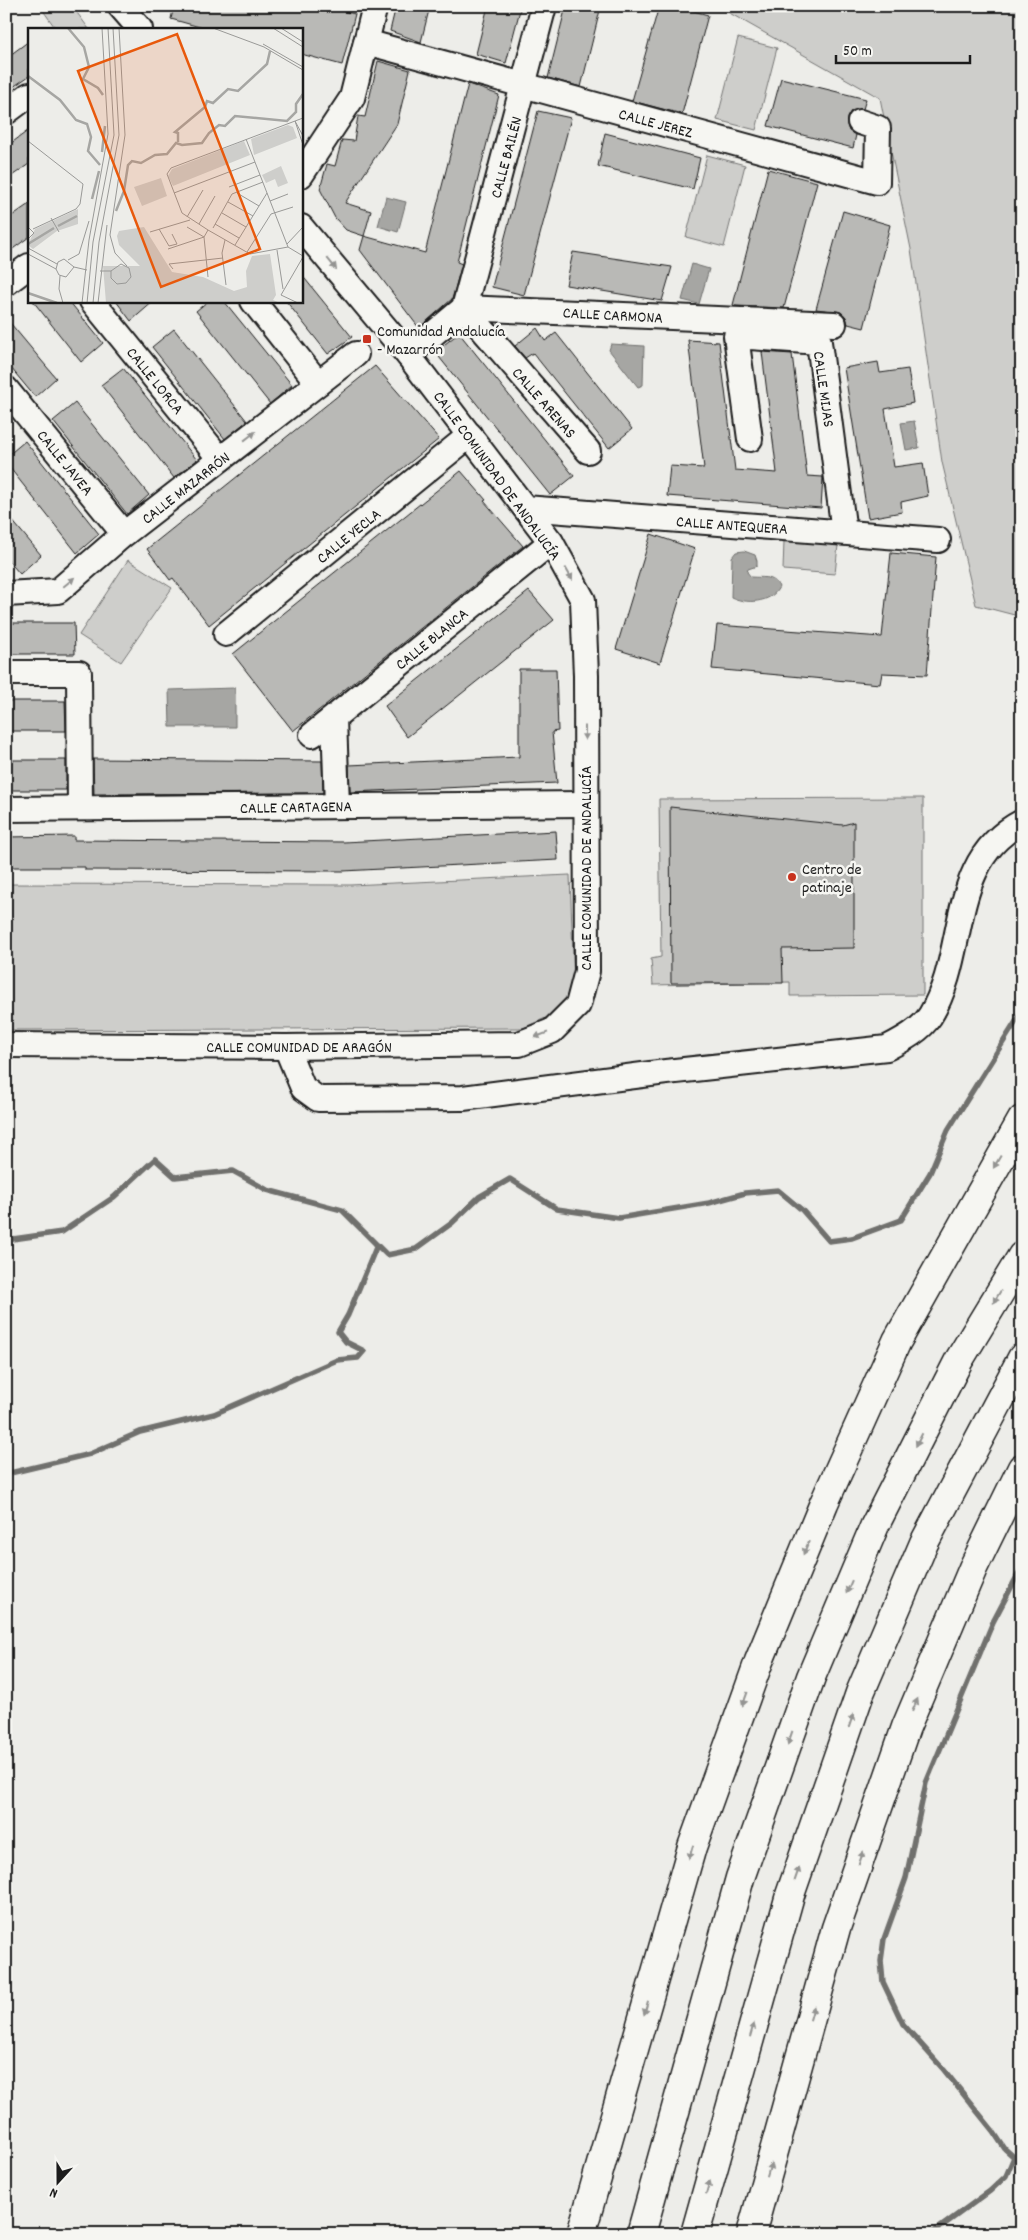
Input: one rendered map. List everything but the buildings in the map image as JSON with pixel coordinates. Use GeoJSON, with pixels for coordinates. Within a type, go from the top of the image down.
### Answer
{"type":"FeatureCollection","features":[{"type":"Feature","properties":{"kind":"highway"},"geometry":{"type":"LineString","coordinates":[[581,2234],[692,1847],[759,1661],[824,1503],[897,1341],[1022,1120]]}},
{"type":"Feature","properties":{"kind":"highway"},"geometry":{"type":"LineString","coordinates":[[824,1503],[912,1340],[1022,1158]]}},
{"type":"Feature","properties":{"kind":"highway"},"geometry":{"type":"LineString","coordinates":[[641,2234],[740,1878],[811,1677],[876,1525],[959,1360],[1022,1256]]}},
{"type":"Feature","properties":{"kind":"highway"},"geometry":{"type":"LineString","coordinates":[[695,2234],[790,1896],[860,1693],[924,1543],[1022,1358]]}},
{"type":"Feature","properties":{"kind":"highway"},"geometry":{"type":"LineString","coordinates":[[751,2234],[836,1928],[906,1727],[973,1568],[1022,1468]]}},
{"type":"Feature","properties":{"kind":"street"},"geometry":{"type":"LineString","coordinates":[[302,173],[352,98],[375,6]]}},
{"type":"Feature","properties":{"kind":"street","name":"CALLE BAILÉN"},"geometry":{"type":"LineString","coordinates":[[464,308],[544,6]]}},
{"type":"Feature","properties":{"kind":"street","name":"CALLE JEREZ"},"geometry":{"type":"LineString","coordinates":[[366,42],[877,182],[878,128],[860,122]]}},
{"type":"Feature","properties":{"kind":"street"},"geometry":{"type":"LineString","coordinates":[[6,112],[28,96]]}},
{"type":"Feature","properties":{"kind":"street","name":"CALLE COMUNIDAD DE ANDALUCÍA"},"geometry":{"type":"LineString","coordinates":[[302,228],[408,355],[551,542],[583,600],[586,676],[587,971],[578,1005]]}},
{"type":"Feature","properties":{"kind":"street"},"geometry":{"type":"LineString","coordinates":[[6,283],[28,267]]}},
{"type":"Feature","properties":{"kind":"street","name":"CALLE LORCA"},"geometry":{"type":"LineString","coordinates":[[93,302],[220,460]]}},
{"type":"Feature","properties":{"kind":"street"},"geometry":{"type":"LineString","coordinates":[[254,302],[318,382]]}},
{"type":"Feature","properties":{"kind":"street"},"geometry":{"type":"LineString","coordinates":[[408,355],[464,308]]}},
{"type":"Feature","properties":{"kind":"street","name":"CALLE CARMONA"},"geometry":{"type":"LineString","coordinates":[[464,308],[834,324]]}},
{"type":"Feature","properties":{"kind":"street","name":"CALLE ARENAS"},"geometry":{"type":"LineString","coordinates":[[464,308],[588,451]]}},
{"type":"Feature","properties":{"kind":"street","name":"CALLE MIJAS"},"geometry":{"type":"LineString","coordinates":[[750,439],[736,336],[819,342],[844,532]]}},
{"type":"Feature","properties":{"kind":"street","name":"CALLE MAZARRÓN"},"geometry":{"type":"LineString","coordinates":[[8,592],[58,591],[124,534],[356,354]]}},
{"type":"Feature","properties":{"kind":"street","name":"CALLE JAVEA"},"geometry":{"type":"LineString","coordinates":[[6,389],[124,534]]}},
{"type":"Feature","properties":{"kind":"street","name":"CALLE YECLA"},"geometry":{"type":"LineString","coordinates":[[226,634],[470,435]]}},
{"type":"Feature","properties":{"kind":"street","name":"CALLE ANTEQUERA"},"geometry":{"type":"LineString","coordinates":[[525,508],[938,540]]}},
{"type":"Feature","properties":{"kind":"street","name":"CALLE BLANCA"},"geometry":{"type":"LineString","coordinates":[[312,735],[551,542]]}},
{"type":"Feature","properties":{"kind":"street"},"geometry":{"type":"LineString","coordinates":[[6,673],[78,673],[80,808]]}},
{"type":"Feature","properties":{"kind":"street"},"geometry":{"type":"LineString","coordinates":[[334,718],[337,806]]}},
{"type":"Feature","properties":{"kind":"street","name":"CALLE CARTAGENA"},"geometry":{"type":"LineString","coordinates":[[6,809],[585,804]]}},
{"type":"Feature","properties":{"kind":"street"},"geometry":{"type":"LineString","coordinates":[[286,1047],[302,1088],[318,1099],[463,1098],[666,1072],[887,1048],[909,1036],[929,1018],[947,974],[970,880],[980,859],[991,844],[1007,829],[1022,822]]}},
{"type":"Feature","properties":{"kind":"street","name":"CALLE COMUNIDAD DE ARAGÓN"},"geometry":{"type":"LineString","coordinates":[[6,1045],[286,1047],[519,1044],[552,1031],[578,1005]]}},
{"type":"Feature","properties":{"kind":"shaded area"},"geometry":{"type":"Polygon","coordinates":[[[40,6],[72,6],[88,28],[55,28],[40,6]]]}},
{"type":"Feature","properties":{"kind":"shaded area"},"geometry":{"type":"Polygon","coordinates":[[[717,6],[1022,6],[1022,617],[976,605],[942,462],[911,249],[880,98],[717,6]]]}},
{"type":"Feature","properties":{"kind":"shaded area"},"geometry":{"type":"Polygon","coordinates":[[[738,38],[777,48],[756,130],[717,120],[738,38]]]}},
{"type":"Feature","properties":{"kind":"shaded area"},"geometry":{"type":"Polygon","coordinates":[[[707,155],[745,165],[724,247],[686,237],[707,155]]]}},
{"type":"Feature","properties":{"kind":"shaded area"},"geometry":{"type":"Polygon","coordinates":[[[386,197],[406,202],[398,232],[378,226],[386,197]]]}},
{"type":"Feature","properties":{"kind":"shaded area"},"geometry":{"type":"Polygon","coordinates":[[[692,264],[709,269],[699,304],[682,300],[692,264]]]}},
{"type":"Feature","properties":{"kind":"shaded area"},"geometry":{"type":"Polygon","coordinates":[[[611,344],[644,346],[643,385],[638,387],[609,350],[611,344]]]}},
{"type":"Feature","properties":{"kind":"shaded area"},"geometry":{"type":"Polygon","coordinates":[[[914,421],[919,448],[906,450],[901,423],[914,421]]]}},
{"type":"Feature","properties":{"kind":"shaded area"},"geometry":{"type":"Polygon","coordinates":[[[784,541],[838,545],[835,574],[783,570],[784,541]]]}},
{"type":"Feature","properties":{"kind":"shaded area"},"geometry":{"type":"Polygon","coordinates":[[[744,551],[755,555],[757,566],[748,569],[747,572],[751,577],[767,578],[777,583],[779,587],[775,593],[770,597],[757,601],[743,601],[731,597],[732,557],[736,552],[744,551]]]}},
{"type":"Feature","properties":{"kind":"shaded area"},"geometry":{"type":"Polygon","coordinates":[[[128,560],[172,588],[121,662],[79,635],[128,560]]]}},
{"type":"Feature","properties":{"kind":"shaded area"},"geometry":{"type":"Polygon","coordinates":[[[235,688],[235,727],[170,727],[169,690],[235,688]]]}},
{"type":"Feature","properties":{"kind":"shaded area","name":"Centro de patinaje"},"geometry":{"type":"Polygon","coordinates":[[[923,798],[923,995],[790,996],[790,982],[653,985],[651,959],[661,957],[659,799],[923,798]]]}},
{"type":"Feature","properties":{"kind":"shaded area"},"geometry":{"type":"Polygon","coordinates":[[[570,875],[574,984],[559,1012],[523,1028],[6,1030],[6,884],[350,885],[570,875]]]}},
{"type":"Feature","properties":{"kind":"waterway"},"geometry":{"type":"LineString","coordinates":[[6,1240],[62,1232],[114,1197],[155,1159],[175,1177],[233,1171],[267,1190],[342,1210],[387,1255],[416,1249],[452,1223],[479,1197],[510,1179],[557,1209],[619,1218],[709,1203],[745,1193],[778,1190],[802,1210],[829,1241],[852,1238],[901,1220],[930,1173],[948,1130],[1022,1012]]}},
{"type":"Feature","properties":{"kind":"waterway"},"geometry":{"type":"LineString","coordinates":[[6,1474],[90,1454],[140,1432],[214,1414],[337,1360],[358,1358],[364,1351],[346,1342],[338,1332],[348,1315],[377,1245]]}},
{"type":"Feature","properties":{"kind":"waterway"},"geometry":{"type":"LineString","coordinates":[[931,2234],[990,2191],[1006,2176],[1014,2157],[1005,2149],[993,2131],[944,2070],[903,2024],[883,1982],[881,1961],[884,1939],[906,1878],[926,1783],[993,1622],[1022,1567]]}},
{"type":"Feature","properties":{"kind":"place","name":"Comunidad Andalucía - Mazarrón"},"geometry":{"type":"Point","coordinates":[367,339]}},
{"type":"Feature","properties":{"kind":"place","name":"Centro de patinaje"},"geometry":{"type":"Point","coordinates":[792,877]}}]}
